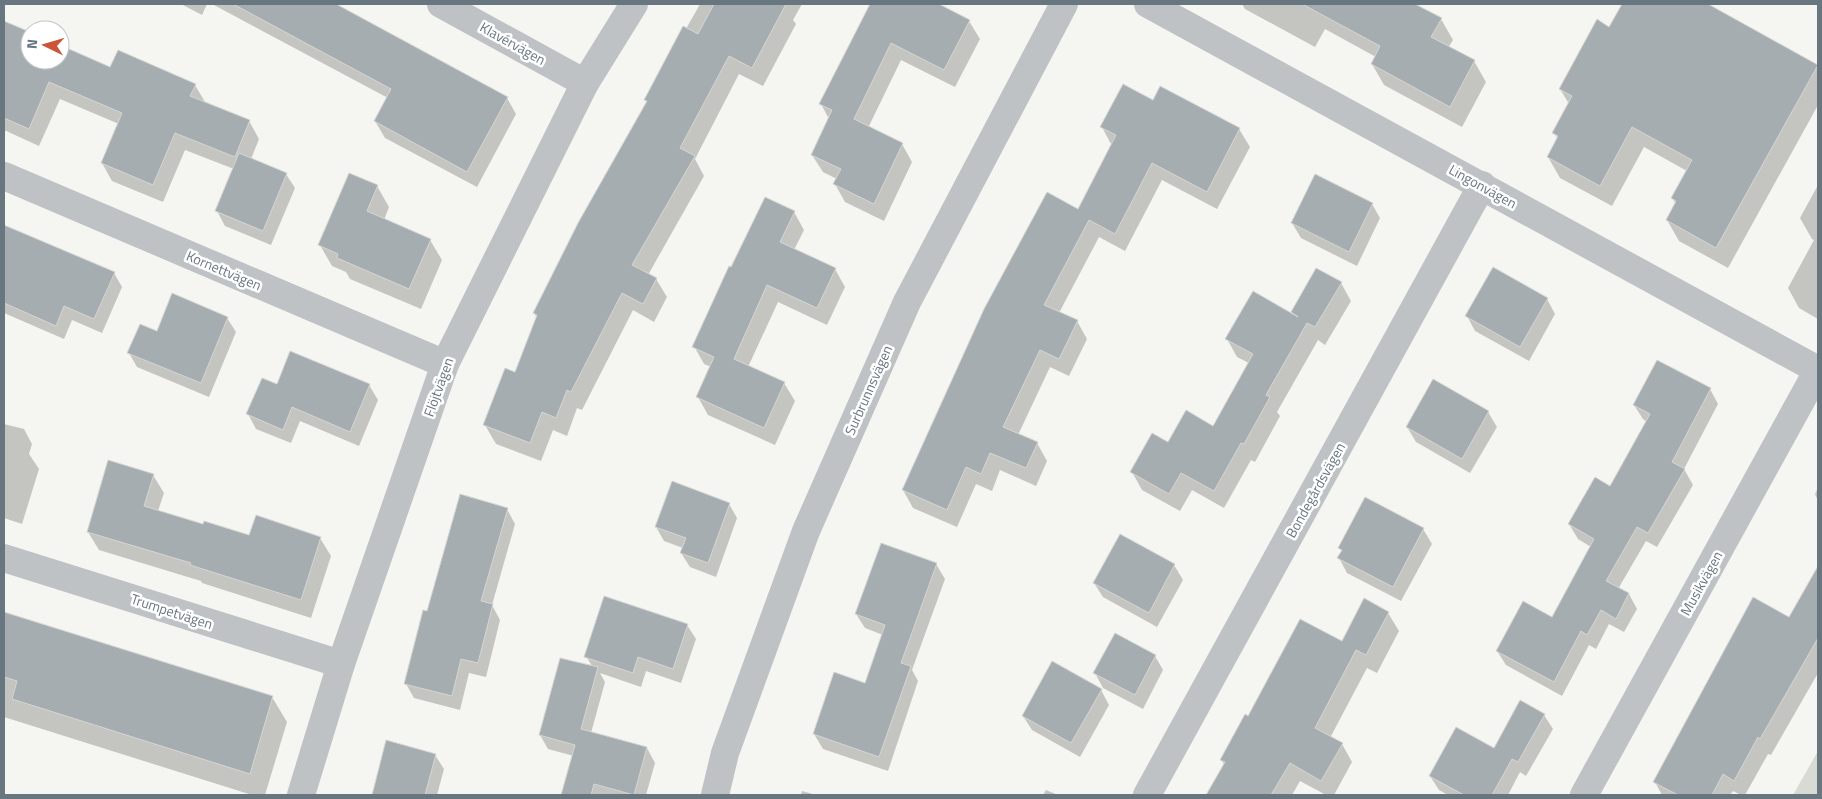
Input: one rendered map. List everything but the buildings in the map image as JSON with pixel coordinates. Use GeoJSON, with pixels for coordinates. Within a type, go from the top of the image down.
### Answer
{"type":"FeatureCollection","features":[{"type":"Feature","properties":{"kind":"street","name":"Klavérvägen"},"geometry":{"type":"LineString","coordinates":[[441,4],[585,83]]}},
{"type":"Feature","properties":{"kind":"street","name":"Flöjtvägen"},"geometry":{"type":"LineString","coordinates":[[301,795],[341,664],[445,364],[585,83],[634,4]]}},
{"type":"Feature","properties":{"kind":"street","name":"Surbrunnsvägen"},"geometry":{"type":"LineString","coordinates":[[715,795],[725,753],[806,531],[872,381],[907,302],[1064,4]]}},
{"type":"Feature","properties":{"kind":"street","name":"Lingonvägen"},"geometry":{"type":"LineString","coordinates":[[1148,4],[1818,370]]}},
{"type":"Feature","properties":{"kind":"street","name":"Kornettvägen"},"geometry":{"type":"LineString","coordinates":[[4,176],[445,364]]}},
{"type":"Feature","properties":{"kind":"street","name":"Bondegårdsvägen"},"geometry":{"type":"LineString","coordinates":[[1147,795],[1482,185]]}},
{"type":"Feature","properties":{"kind":"street","name":"Musikvägen"},"geometry":{"type":"LineString","coordinates":[[1584,795],[1818,370]]}},
{"type":"Feature","properties":{"kind":"street","name":"Trumpetvägen"},"geometry":{"type":"LineString","coordinates":[[4,558],[341,664]]}},
{"type":"Feature","properties":{"kind":"shaded area"},"geometry":{"type":"Polygon","coordinates":[[[1818,751],[1818,795],[1793,795],[1818,751]]]}}]}
